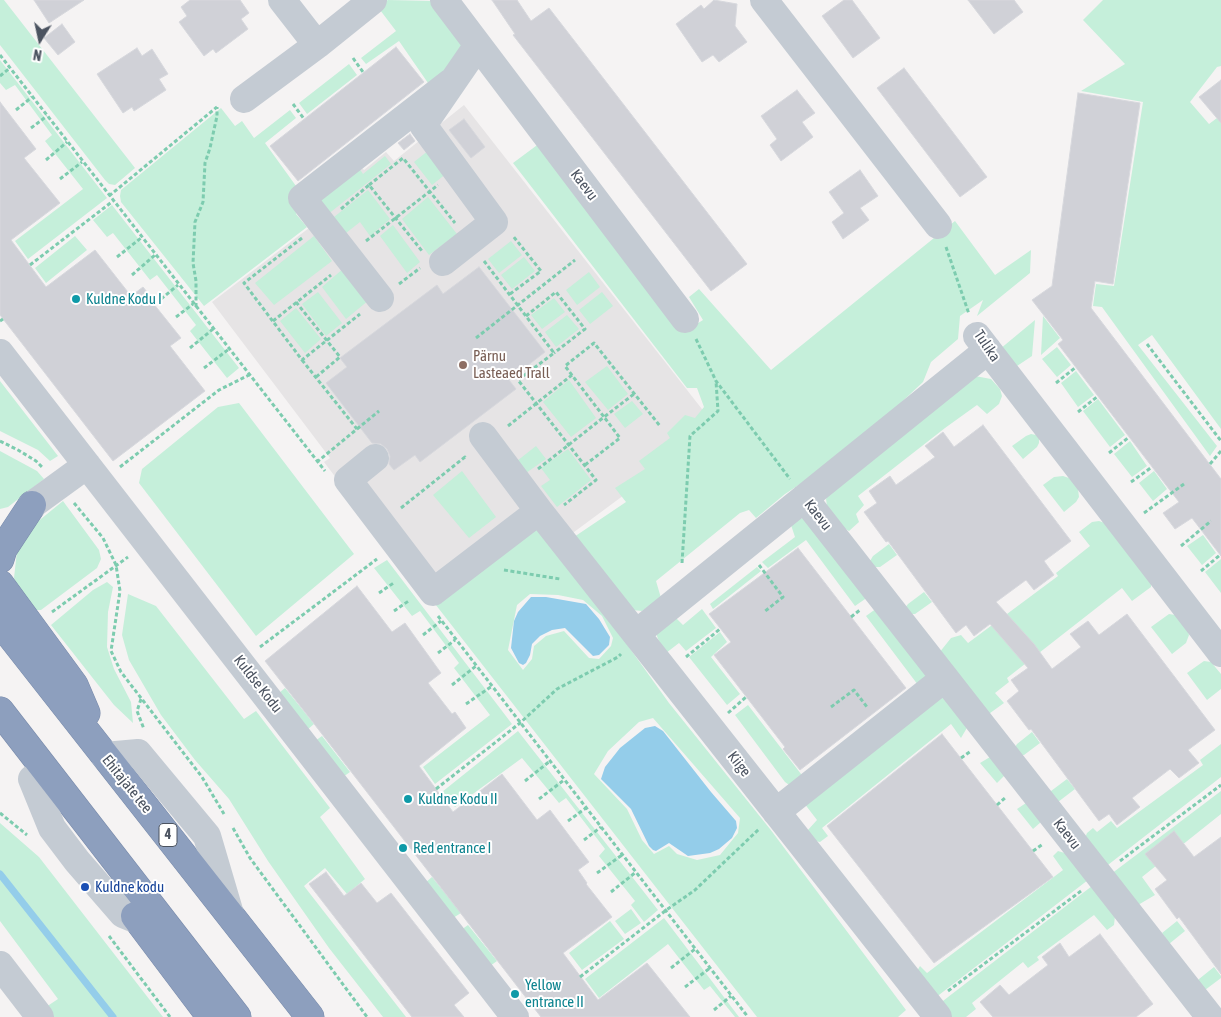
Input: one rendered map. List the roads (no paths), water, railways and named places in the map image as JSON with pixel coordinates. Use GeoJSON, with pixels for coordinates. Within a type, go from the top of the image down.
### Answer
{"type":"FeatureCollection","features":[{"type":"Feature","properties":{"kind":"highway"},"geometry":{"type":"LineString","coordinates":[[0,517],[32,505]]}},
{"type":"Feature","properties":{"kind":"highway"},"geometry":{"type":"LineString","coordinates":[[0,559],[3,549],[32,505]]}},
{"type":"Feature","properties":{"kind":"highway"},"geometry":{"type":"LineString","coordinates":[[0,584],[74,685],[103,754]]}},
{"type":"Feature","properties":{"kind":"highway","name":"Ehitajate tee"},"geometry":{"type":"LineString","coordinates":[[0,622],[310,1017]]}},
{"type":"Feature","properties":{"kind":"highway"},"geometry":{"type":"LineString","coordinates":[[2,714],[32,779],[211,1017]]}},
{"type":"Feature","properties":{"kind":"highway"},"geometry":{"type":"LineString","coordinates":[[2,714],[237,1017]]}},
{"type":"Feature","properties":{"kind":"street"},"geometry":{"type":"LineString","coordinates":[[282,0],[317,45]]}},
{"type":"Feature","properties":{"kind":"street"},"geometry":{"type":"LineString","coordinates":[[244,99],[317,45],[373,0]]}},
{"type":"Feature","properties":{"kind":"street","name":"Kaevu"},"geometry":{"type":"LineString","coordinates":[[444,0],[685,319]]}},
{"type":"Feature","properties":{"kind":"street"},"geometry":{"type":"LineString","coordinates":[[764,0],[938,225]]}},
{"type":"Feature","properties":{"kind":"street"},"geometry":{"type":"LineString","coordinates":[[429,261],[472,253],[494,222],[423,125],[478,45]]}},
{"type":"Feature","properties":{"kind":"street"},"geometry":{"type":"LineString","coordinates":[[380,298],[302,198],[451,82]]}},
{"type":"Feature","properties":{"kind":"street","name":"Tulika"},"geometry":{"type":"LineString","coordinates":[[804,498],[982,343],[1221,653]]}},
{"type":"Feature","properties":{"kind":"street","name":"Kuldse Kodu"},"geometry":{"type":"LineString","coordinates":[[0,353],[515,1017]]}},
{"type":"Feature","properties":{"kind":"street","name":"Kiige"},"geometry":{"type":"LineString","coordinates":[[485,439],[548,510],[667,672],[934,1011]]}},
{"type":"Feature","properties":{"kind":"street"},"geometry":{"type":"LineString","coordinates":[[375,458],[348,480],[433,592],[548,510]]}},
{"type":"Feature","properties":{"kind":"street"},"geometry":{"type":"LineString","coordinates":[[32,505],[59,485],[94,474]]}},
{"type":"Feature","properties":{"kind":"street"},"geometry":{"type":"LineString","coordinates":[[637,633],[804,498]]}},
{"type":"Feature","properties":{"kind":"street","name":"Kaevu"},"geometry":{"type":"LineString","coordinates":[[804,498],[1210,1017]]}},
{"type":"Feature","properties":{"kind":"street"},"geometry":{"type":"LineString","coordinates":[[776,812],[945,678]]}},
{"type":"Feature","properties":{"kind":"street"},"geometry":{"type":"LineString","coordinates":[[139,921],[174,935]]}},
{"type":"Feature","properties":{"kind":"street"},"geometry":{"type":"LineString","coordinates":[[0,966],[40,1017]]}},
{"type":"Feature","properties":{"kind":"water"},"geometry":{"type":"Polygon","coordinates":[[[531,597],[546,597],[586,604],[599,619],[610,637],[609,645],[599,655],[593,656],[565,628],[552,630],[540,636],[532,644],[526,663],[523,665],[519,663],[511,648],[514,621],[518,612],[531,597]]]}},
{"type":"Feature","properties":{"kind":"water"},"geometry":{"type":"Polygon","coordinates":[[[655,726],[663,731],[736,821],[737,828],[732,838],[719,849],[710,853],[688,856],[669,843],[656,851],[653,850],[649,846],[631,809],[601,779],[605,767],[620,748],[645,728],[655,726]]]}},
{"type":"Feature","properties":{"kind":"waterway"},"geometry":{"type":"LineString","coordinates":[[0,874],[113,1017]]}},
{"type":"Feature","properties":{"kind":"place","name":"Kuldne Kodu I"},"geometry":{"type":"Point","coordinates":[76,299]}},
{"type":"Feature","properties":{"kind":"place","name":"Pärnu Lasteaed Trall"},"geometry":{"type":"Point","coordinates":[463,365]}},
{"type":"Feature","properties":{"kind":"place","name":"Kuldne Kodu II"},"geometry":{"type":"Point","coordinates":[408,799]}},
{"type":"Feature","properties":{"kind":"place","name":"Red entrance I"},"geometry":{"type":"Point","coordinates":[403,848]}},
{"type":"Feature","properties":{"kind":"place","name":"Kuldne kodu"},"geometry":{"type":"Point","coordinates":[85,887]}},
{"type":"Feature","properties":{"kind":"place","name":"Yellow entrance II"},"geometry":{"type":"Point","coordinates":[515,994]}}]}
